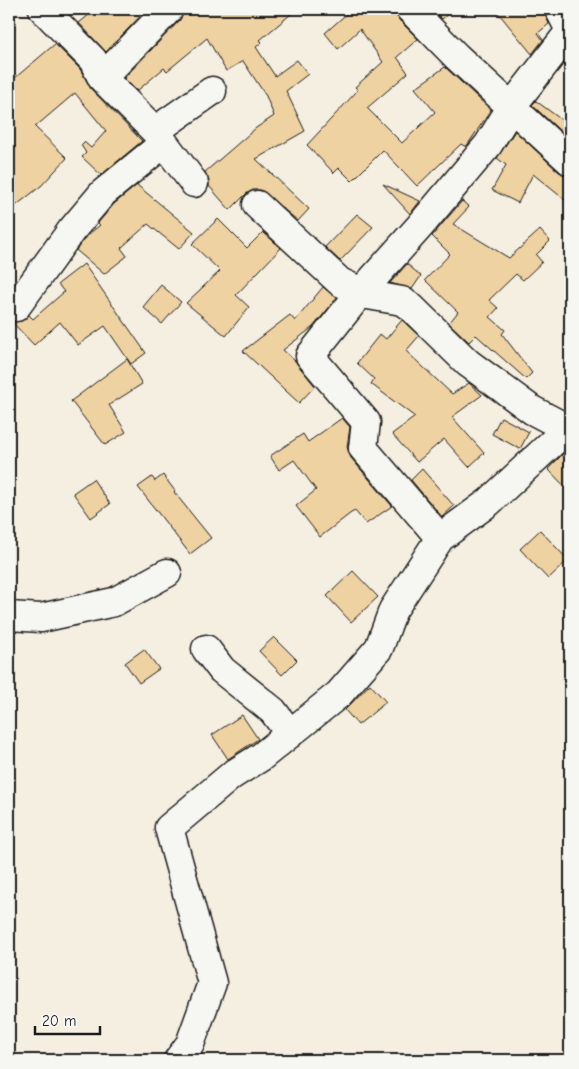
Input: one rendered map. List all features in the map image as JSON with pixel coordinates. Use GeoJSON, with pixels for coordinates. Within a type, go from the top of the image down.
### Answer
{"type":"FeatureCollection","features":[{"type":"Feature","properties":{"kind":"street"},"geometry":{"type":"LineString","coordinates":[[43,9],[93,60],[102,78],[159,137],[194,183]]}},
{"type":"Feature","properties":{"kind":"street"},"geometry":{"type":"LineString","coordinates":[[102,78],[169,9]]}},
{"type":"Feature","properties":{"kind":"street"},"geometry":{"type":"LineString","coordinates":[[410,9],[457,57],[570,161]]}},
{"type":"Feature","properties":{"kind":"street"},"geometry":{"type":"LineString","coordinates":[[440,538],[363,448],[366,422],[310,356],[362,292],[488,145],[512,106],[570,31],[559,9]]}},
{"type":"Feature","properties":{"kind":"street"},"geometry":{"type":"LineString","coordinates":[[16,307],[71,231],[103,193],[159,137],[212,90]]}},
{"type":"Feature","properties":{"kind":"street"},"geometry":{"type":"LineString","coordinates":[[178,1060],[190,1044],[212,983],[169,828],[232,775],[290,734],[340,694],[379,648],[393,610],[440,538],[489,502],[568,428],[532,410],[468,362],[407,304],[402,301],[362,292],[340,282],[257,205]]}},
{"type":"Feature","properties":{"kind":"street"},"geometry":{"type":"LineString","coordinates":[[9,616],[41,618],[114,602],[167,573]]}},
{"type":"Feature","properties":{"kind":"street"},"geometry":{"type":"LineString","coordinates":[[206,649],[222,670],[273,711],[290,734]]}},
{"type":"Feature","properties":{"kind":"building"},"geometry":{"type":"Polygon","coordinates":[[[96,9],[147,9],[106,52],[79,23],[96,9]]]}},
{"type":"Feature","properties":{"kind":"building"},"geometry":{"type":"Polygon","coordinates":[[[184,9],[297,9],[260,40],[262,42],[256,47],[275,76],[297,60],[308,74],[286,91],[305,131],[256,159],[309,209],[298,221],[261,190],[253,190],[246,194],[230,210],[209,186],[205,172],[256,128],[274,116],[266,96],[243,61],[226,71],[207,38],[167,71],[164,68],[137,91],[124,78],[180,20],[184,9]]]}},
{"type":"Feature","properties":{"kind":"building"},"geometry":{"type":"Polygon","coordinates":[[[352,9],[395,9],[399,20],[418,39],[397,57],[408,73],[367,108],[402,143],[435,112],[415,88],[445,67],[491,110],[466,147],[461,144],[417,186],[383,150],[352,181],[339,168],[334,173],[307,145],[358,90],[355,87],[383,62],[360,29],[338,49],[325,33],[352,9]]]}},
{"type":"Feature","properties":{"kind":"building"},"geometry":{"type":"Polygon","coordinates":[[[432,9],[454,9],[442,19],[432,9]]]}},
{"type":"Feature","properties":{"kind":"building"},"geometry":{"type":"Polygon","coordinates":[[[495,9],[543,9],[549,24],[538,33],[543,40],[532,54],[495,9]]]}},
{"type":"Feature","properties":{"kind":"building"},"geometry":{"type":"Polygon","coordinates":[[[55,44],[80,69],[91,89],[142,141],[101,175],[82,157],[86,153],[81,145],[84,142],[91,148],[106,131],[75,93],[35,127],[67,158],[41,186],[9,211],[9,83],[55,44]]]}},
{"type":"Feature","properties":{"kind":"building"},"geometry":{"type":"Polygon","coordinates":[[[536,101],[570,126],[570,140],[532,105],[536,101]]]}},
{"type":"Feature","properties":{"kind":"building"},"geometry":{"type":"Polygon","coordinates":[[[515,131],[559,172],[570,176],[570,204],[533,174],[518,203],[492,190],[506,165],[497,158],[515,131]]]}},
{"type":"Feature","properties":{"kind":"building"},"geometry":{"type":"Polygon","coordinates":[[[383,184],[420,201],[410,214],[383,184]]]}},
{"type":"Feature","properties":{"kind":"building"},"geometry":{"type":"Polygon","coordinates":[[[137,185],[194,232],[179,249],[148,224],[121,248],[127,256],[104,274],[76,250],[89,234],[100,225],[98,223],[114,204],[137,185]]]}},
{"type":"Feature","properties":{"kind":"building"},"geometry":{"type":"Polygon","coordinates":[[[462,201],[469,207],[453,224],[509,258],[540,230],[550,241],[536,255],[542,262],[523,280],[516,274],[489,300],[498,308],[490,317],[505,330],[502,334],[532,373],[526,379],[476,335],[469,342],[449,323],[458,312],[425,280],[450,254],[432,236],[462,201]]]}},
{"type":"Feature","properties":{"kind":"building"},"geometry":{"type":"Polygon","coordinates":[[[357,214],[373,227],[340,261],[325,247],[357,214]]]}},
{"type":"Feature","properties":{"kind":"building"},"geometry":{"type":"Polygon","coordinates":[[[218,219],[247,248],[263,232],[281,248],[236,295],[249,307],[226,336],[186,303],[220,271],[192,244],[218,219]]]}},
{"type":"Feature","properties":{"kind":"building"},"geometry":{"type":"Polygon","coordinates":[[[84,264],[146,353],[131,364],[105,326],[78,345],[60,322],[34,345],[12,322],[22,321],[29,315],[33,319],[64,292],[58,284],[84,264]]]}},
{"type":"Feature","properties":{"kind":"building"},"geometry":{"type":"Polygon","coordinates":[[[407,264],[421,276],[412,289],[390,283],[407,264]]]}},
{"type":"Feature","properties":{"kind":"building"},"geometry":{"type":"Polygon","coordinates":[[[161,285],[181,302],[162,324],[143,307],[161,285]]]}},
{"type":"Feature","properties":{"kind":"building"},"geometry":{"type":"Polygon","coordinates":[[[323,287],[337,298],[313,327],[283,350],[295,361],[315,386],[299,403],[243,351],[290,315],[295,321],[323,287]]]}},
{"type":"Feature","properties":{"kind":"building"},"geometry":{"type":"Polygon","coordinates":[[[402,320],[419,336],[406,351],[452,394],[469,383],[482,395],[452,417],[484,453],[469,467],[444,439],[417,462],[392,434],[415,417],[371,384],[374,379],[357,363],[380,334],[386,339],[402,320]]]}},
{"type":"Feature","properties":{"kind":"building"},"geometry":{"type":"Polygon","coordinates":[[[127,359],[142,384],[109,405],[126,432],[105,445],[71,401],[127,359]]]}},
{"type":"Feature","properties":{"kind":"building"},"geometry":{"type":"Polygon","coordinates":[[[501,417],[529,432],[520,449],[492,434],[501,417]]]}},
{"type":"Feature","properties":{"kind":"building"},"geometry":{"type":"Polygon","coordinates":[[[342,418],[350,427],[347,447],[351,458],[392,506],[366,524],[355,511],[320,537],[296,506],[316,490],[294,460],[279,470],[270,456],[303,434],[308,442],[342,418]]]}},
{"type":"Feature","properties":{"kind":"building"},"geometry":{"type":"Polygon","coordinates":[[[566,451],[570,454],[570,492],[548,469],[566,451]]]}},
{"type":"Feature","properties":{"kind":"building"},"geometry":{"type":"Polygon","coordinates":[[[422,469],[454,506],[442,517],[411,480],[422,469]]]}},
{"type":"Feature","properties":{"kind":"building"},"geometry":{"type":"Polygon","coordinates":[[[163,475],[174,492],[211,538],[190,554],[138,487],[152,477],[155,481],[163,475]]]}},
{"type":"Feature","properties":{"kind":"building"},"geometry":{"type":"Polygon","coordinates":[[[93,479],[110,504],[91,518],[73,493],[93,479]]]}},
{"type":"Feature","properties":{"kind":"building"},"geometry":{"type":"Polygon","coordinates":[[[540,530],[568,560],[548,579],[520,549],[540,530]]]}},
{"type":"Feature","properties":{"kind":"building"},"geometry":{"type":"Polygon","coordinates":[[[353,571],[378,597],[351,622],[327,596],[353,571]]]}},
{"type":"Feature","properties":{"kind":"building"},"geometry":{"type":"Polygon","coordinates":[[[274,637],[297,660],[282,675],[259,651],[274,637]]]}},
{"type":"Feature","properties":{"kind":"building"},"geometry":{"type":"Polygon","coordinates":[[[144,649],[159,669],[139,683],[125,663],[144,649]]]}},
{"type":"Feature","properties":{"kind":"building"},"geometry":{"type":"Polygon","coordinates":[[[370,684],[386,702],[358,725],[345,710],[370,684]]]}},
{"type":"Feature","properties":{"kind":"building"},"geometry":{"type":"Polygon","coordinates":[[[242,715],[258,739],[228,759],[212,735],[242,715]]]}}]}
